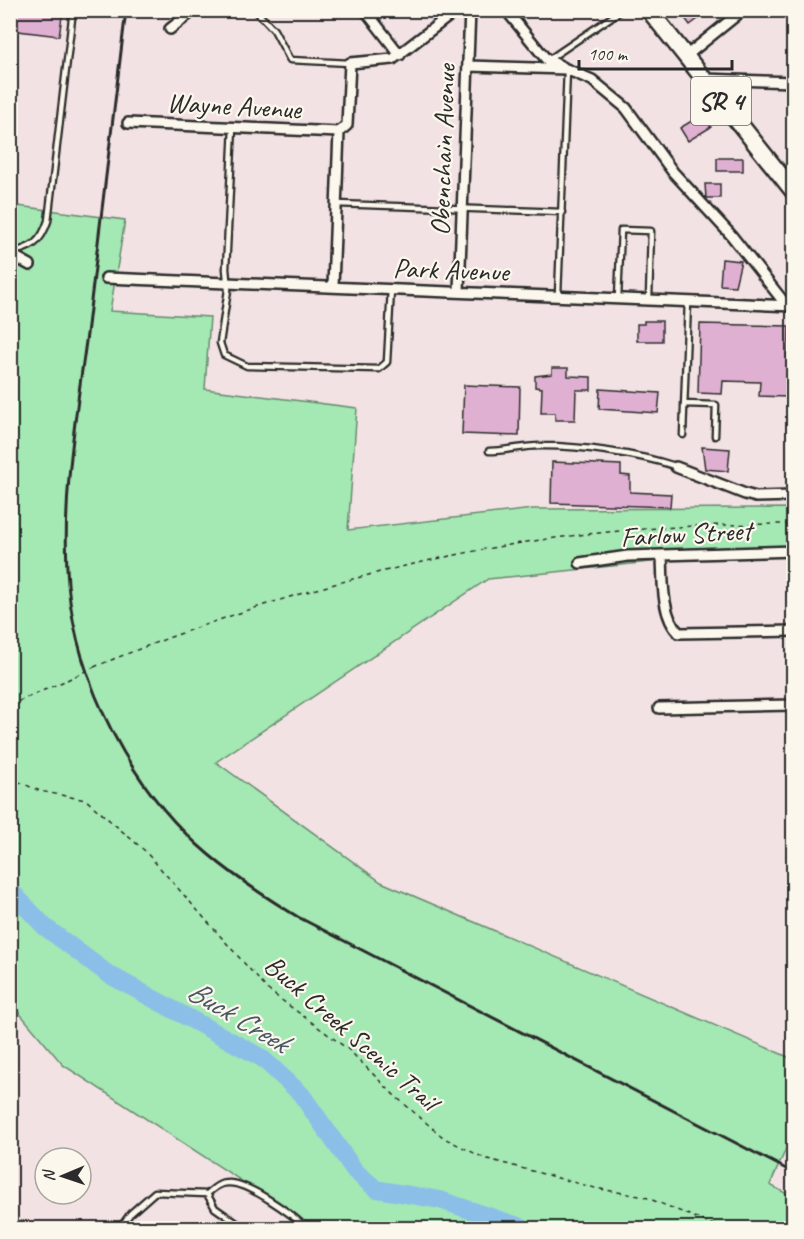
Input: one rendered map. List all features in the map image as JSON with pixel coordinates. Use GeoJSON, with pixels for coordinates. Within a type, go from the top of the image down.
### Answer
{"type":"FeatureCollection","features":[{"type":"Feature","properties":{"kind":"main road","name":"SR 4"},"geometry":{"type":"LineString","coordinates":[[649,10],[794,192]]}},
{"type":"Feature","properties":{"kind":"street"},"geometry":{"type":"LineString","coordinates":[[170,29],[194,10]]}},
{"type":"Feature","properties":{"kind":"street"},"geometry":{"type":"LineString","coordinates":[[364,10],[400,55]]}},
{"type":"Feature","properties":{"kind":"street"},"geometry":{"type":"LineString","coordinates":[[333,286],[339,132],[347,125],[350,63],[387,61],[400,55],[458,10]]}},
{"type":"Feature","properties":{"kind":"street","name":"Obenchain Avenue"},"geometry":{"type":"LineString","coordinates":[[459,291],[470,10]]}},
{"type":"Feature","properties":{"kind":"street"},"geometry":{"type":"LineString","coordinates":[[506,10],[548,60],[592,80],[626,108],[674,172],[731,235],[790,306]]}},
{"type":"Feature","properties":{"kind":"street"},"geometry":{"type":"LineString","coordinates":[[686,56],[744,10]]}},
{"type":"Feature","properties":{"kind":"street"},"geometry":{"type":"LineString","coordinates":[[468,66],[567,69]]}},
{"type":"Feature","properties":{"kind":"street"},"geometry":{"type":"LineString","coordinates":[[704,79],[794,82]]}},
{"type":"Feature","properties":{"kind":"street","name":"Wayne Avenue"},"geometry":{"type":"LineString","coordinates":[[128,123],[339,132]]}},
{"type":"Feature","properties":{"kind":"street"},"geometry":{"type":"LineString","coordinates":[[10,253],[30,265]]}},
{"type":"Feature","properties":{"kind":"street","name":"Park Avenue"},"geometry":{"type":"LineString","coordinates":[[106,278],[790,306]]}},
{"type":"Feature","properties":{"kind":"street"},"geometry":{"type":"LineString","coordinates":[[676,467],[745,494],[794,496]]}},
{"type":"Feature","properties":{"kind":"street","name":"Farlow Street"},"geometry":{"type":"LineString","coordinates":[[580,563],[662,555],[794,551]]}},
{"type":"Feature","properties":{"kind":"street"},"geometry":{"type":"LineString","coordinates":[[662,555],[668,614],[674,628],[679,633],[794,631]]}},
{"type":"Feature","properties":{"kind":"street"},"geometry":{"type":"LineString","coordinates":[[659,708],[794,705]]}},
{"type":"Feature","properties":{"kind":"lane"},"geometry":{"type":"LineString","coordinates":[[10,253],[32,247],[39,241],[48,221],[73,10]]}},
{"type":"Feature","properties":{"kind":"lane"},"geometry":{"type":"LineString","coordinates":[[255,10],[274,30],[290,60],[350,63]]}},
{"type":"Feature","properties":{"kind":"lane"},"geometry":{"type":"LineString","coordinates":[[548,60],[622,10]]}},
{"type":"Feature","properties":{"kind":"lane"},"geometry":{"type":"LineString","coordinates":[[558,295],[567,69]]}},
{"type":"Feature","properties":{"kind":"lane"},"geometry":{"type":"LineString","coordinates":[[233,128],[228,290],[221,350],[237,363],[278,368],[368,370],[383,367],[387,354],[391,289]]}},
{"type":"Feature","properties":{"kind":"lane"},"geometry":{"type":"LineString","coordinates":[[337,204],[463,209],[497,207],[562,212]]}},
{"type":"Feature","properties":{"kind":"lane"},"geometry":{"type":"LineString","coordinates":[[618,298],[621,230],[651,231],[649,299]]}},
{"type":"Feature","properties":{"kind":"lane"},"geometry":{"type":"LineString","coordinates":[[683,435],[688,301]]}},
{"type":"Feature","properties":{"kind":"lane"},"geometry":{"type":"LineString","coordinates":[[684,404],[716,405],[715,436]]}},
{"type":"Feature","properties":{"kind":"lane"},"geometry":{"type":"LineString","coordinates":[[489,451],[510,451],[542,445],[642,456],[676,467]]}},
{"type":"Feature","properties":{"kind":"lane"},"geometry":{"type":"LineString","coordinates":[[120,1228],[130,1214],[155,1192],[207,1194],[216,1186],[226,1183],[242,1184],[298,1220],[306,1228]]}},
{"type":"Feature","properties":{"kind":"lane"},"geometry":{"type":"LineString","coordinates":[[207,1194],[215,1208],[244,1228]]}},
{"type":"Feature","properties":{"kind":"path"},"geometry":{"type":"LineString","coordinates":[[10,705],[94,667],[214,620],[298,594],[486,549],[653,528],[794,524]]}},
{"type":"Feature","properties":{"kind":"path"},"geometry":{"type":"LineString","coordinates":[[10,690],[15,703]]}},
{"type":"Feature","properties":{"kind":"path","name":"Buck Creek Scenic Trail"},"geometry":{"type":"LineString","coordinates":[[10,778],[40,791],[86,800],[144,850],[268,990],[349,1050],[444,1138],[484,1158],[595,1188],[645,1197],[721,1228]]}},
{"type":"Feature","properties":{"kind":"green space"},"geometry":{"type":"Polygon","coordinates":[[[10,205],[125,220],[110,311],[210,317],[205,389],[357,408],[348,530],[533,509],[793,508],[793,547],[488,579],[216,762],[381,882],[793,1059],[793,1133],[770,1185],[793,1197],[793,1228],[314,1228],[63,1065],[11,1003],[10,205]]]}},
{"type":"Feature","properties":{"kind":"building"},"geometry":{"type":"Polygon","coordinates":[[[10,10],[63,10],[59,36],[10,30],[10,10]]]}},
{"type":"Feature","properties":{"kind":"building"},"geometry":{"type":"Polygon","coordinates":[[[679,10],[710,10],[690,25],[679,10]]]}},
{"type":"Feature","properties":{"kind":"building"},"geometry":{"type":"Polygon","coordinates":[[[703,114],[711,127],[688,141],[680,128],[703,114]]]}},
{"type":"Feature","properties":{"kind":"building"},"geometry":{"type":"Polygon","coordinates":[[[717,158],[743,158],[743,171],[717,171],[717,158]]]}},
{"type":"Feature","properties":{"kind":"building"},"geometry":{"type":"Polygon","coordinates":[[[705,184],[720,184],[720,198],[706,198],[705,184]]]}},
{"type":"Feature","properties":{"kind":"building"},"geometry":{"type":"Polygon","coordinates":[[[722,259],[741,261],[735,286],[720,285],[722,259]]]}},
{"type":"Feature","properties":{"kind":"building"},"geometry":{"type":"Polygon","coordinates":[[[644,321],[662,321],[662,341],[637,341],[637,324],[644,324],[644,321]]]}},
{"type":"Feature","properties":{"kind":"building"},"geometry":{"type":"Polygon","coordinates":[[[700,324],[789,326],[787,397],[759,396],[760,382],[723,381],[722,394],[698,393],[700,324]]]}},
{"type":"Feature","properties":{"kind":"building"},"geometry":{"type":"Polygon","coordinates":[[[552,368],[568,368],[568,376],[591,377],[591,390],[576,390],[575,420],[555,420],[555,413],[541,413],[542,388],[535,387],[535,376],[552,374],[552,368]]]}},
{"type":"Feature","properties":{"kind":"building"},"geometry":{"type":"Polygon","coordinates":[[[464,385],[520,387],[519,436],[462,434],[464,385]]]}},
{"type":"Feature","properties":{"kind":"building"},"geometry":{"type":"Polygon","coordinates":[[[600,389],[660,393],[658,413],[599,409],[600,389]]]}},
{"type":"Feature","properties":{"kind":"building"},"geometry":{"type":"Polygon","coordinates":[[[702,447],[730,449],[728,471],[705,469],[702,447]]]}},
{"type":"Feature","properties":{"kind":"building"},"geometry":{"type":"Polygon","coordinates":[[[552,462],[621,465],[621,475],[630,476],[630,492],[671,494],[670,507],[551,503],[552,462]]]}},
{"type":"Feature","properties":{"kind":"waterway","name":"Buck Creek"},"geometry":{"type":"LineString","coordinates":[[10,890],[45,927],[108,974],[262,1058],[301,1094],[355,1171],[376,1189],[440,1200],[524,1228]]}},
{"type":"Feature","properties":{"kind":"railway"},"geometry":{"type":"LineString","coordinates":[[126,10],[74,427],[66,521],[68,584],[73,622],[96,696],[112,732],[132,766],[180,828],[219,863],[275,903],[298,917],[794,1173]]}}]}
